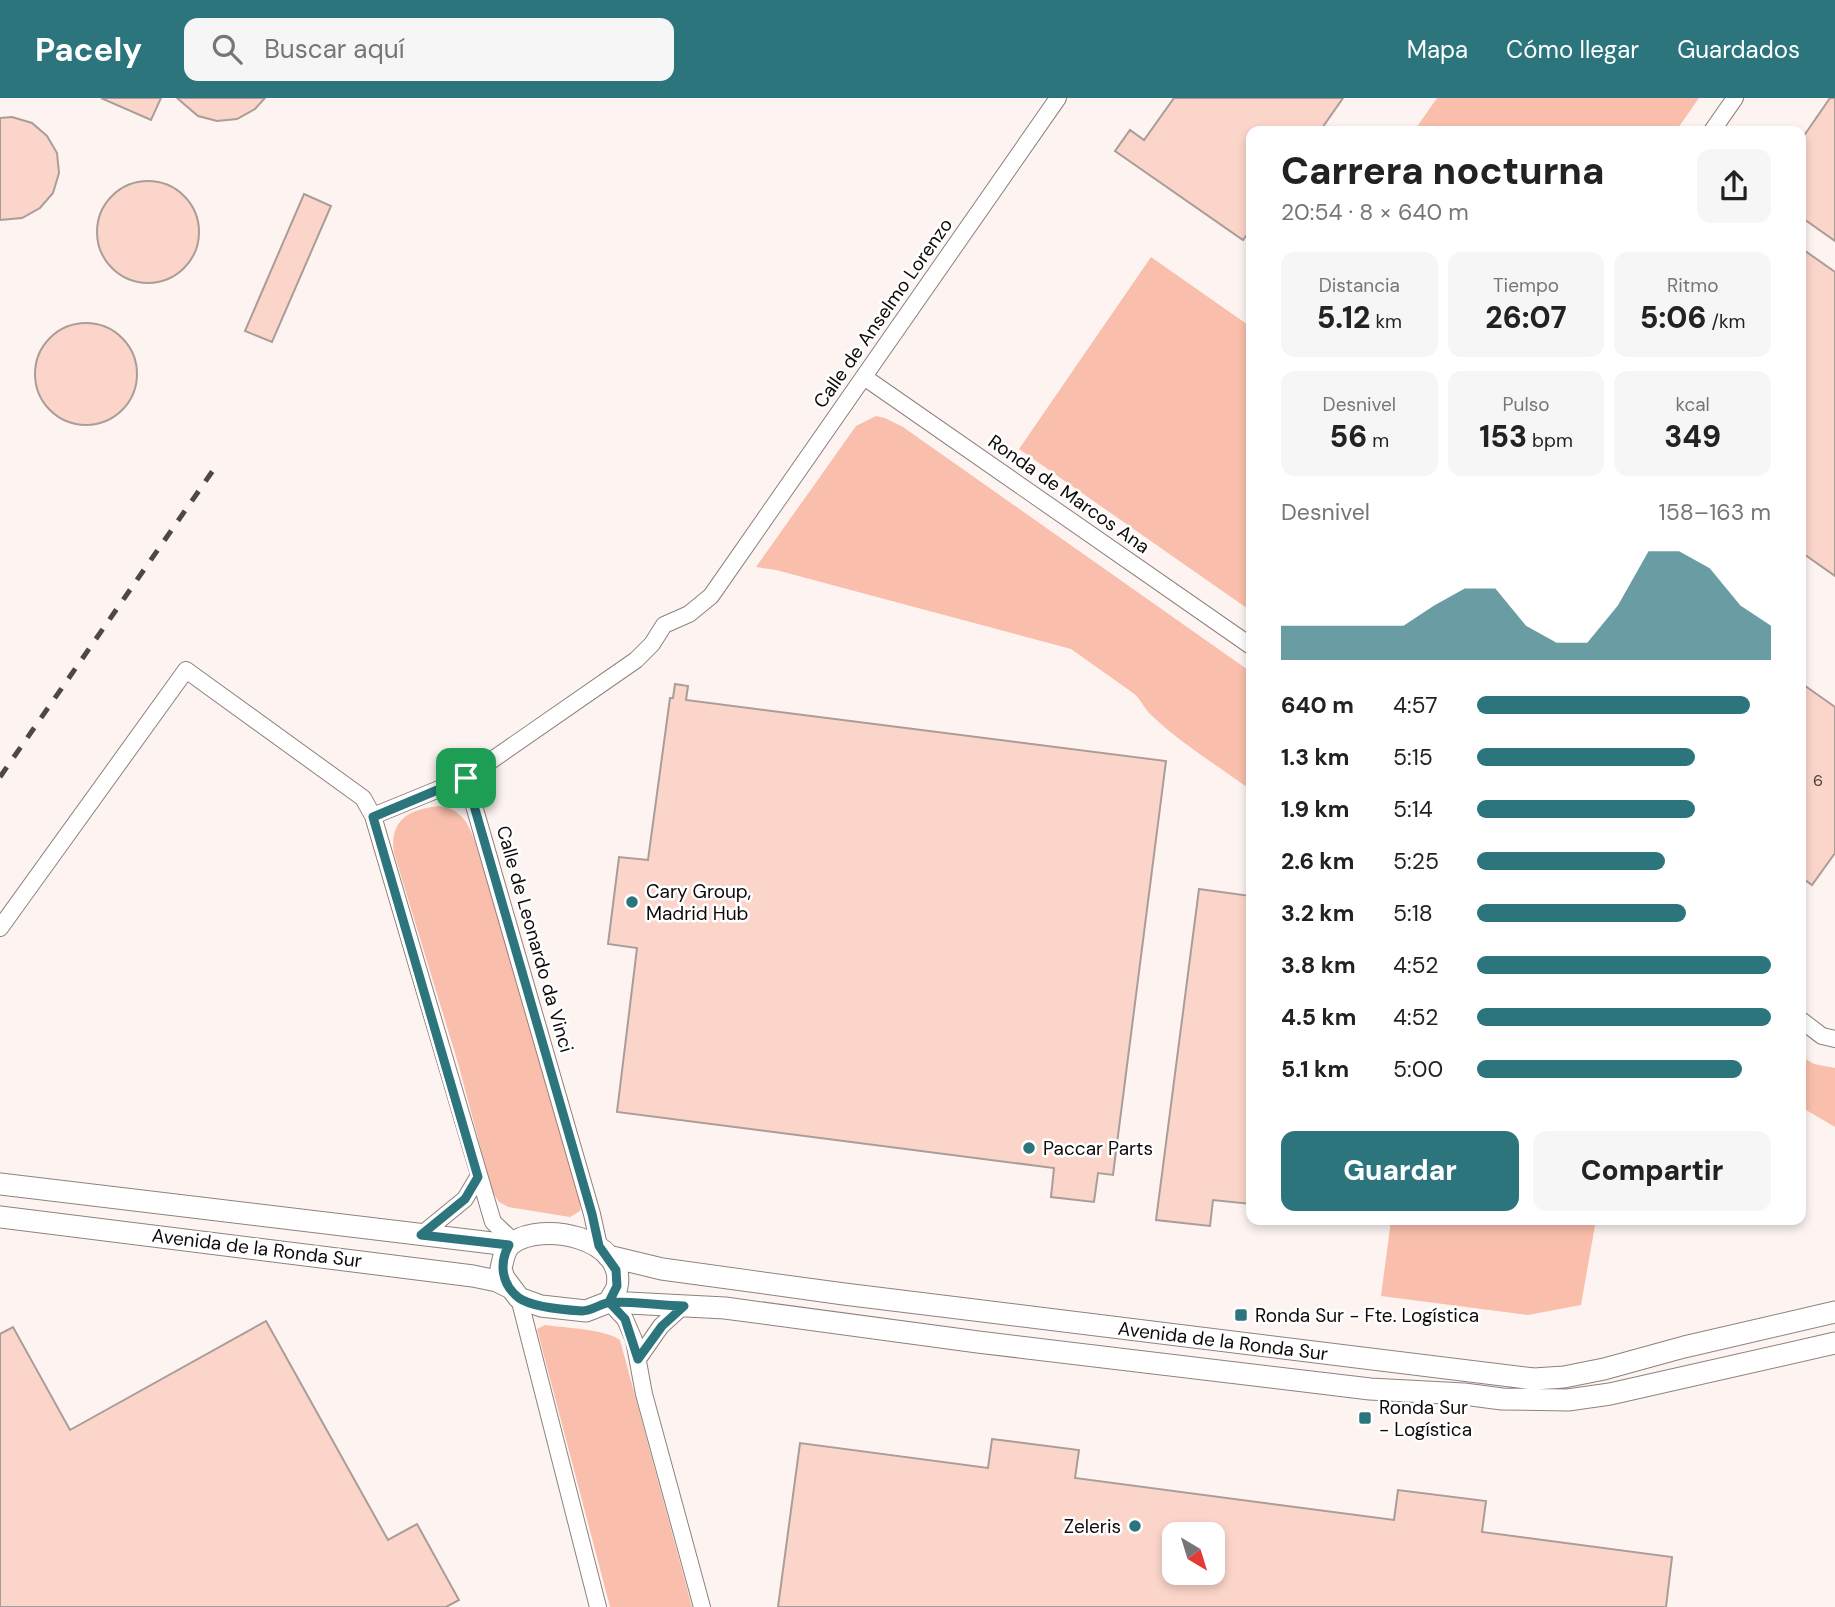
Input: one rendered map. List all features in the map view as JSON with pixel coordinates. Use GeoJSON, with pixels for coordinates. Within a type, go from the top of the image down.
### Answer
{"type":"FeatureCollection","features":[{"type":"Feature","properties":{"kind":"main road","name":"Avenida de la Ronda Sur"},"geometry":{"type":"LineString","coordinates":[[0,1184],[512,1244]]}},
{"type":"Feature","properties":{"kind":"main road","name":"Avenida de la Ronda Sur"},"geometry":{"type":"LineString","coordinates":[[0,1217],[473,1276],[497,1281],[515,1293]]}},
{"type":"Feature","properties":{"kind":"main road"},"geometry":{"type":"LineString","coordinates":[[547,1232],[569,1235],[603,1251],[616,1270],[617,1286],[609,1302],[586,1311],[541,1306],[515,1293],[501,1269],[504,1255],[512,1244],[547,1232]]}},
{"type":"Feature","properties":{"kind":"main road","name":"Avenida de la Ronda Sur"},"geometry":{"type":"LineString","coordinates":[[603,1251],[662,1269],[1534,1379],[1564,1377],[1604,1369],[1684,1347],[1835,1312]]}},
{"type":"Feature","properties":{"kind":"main road","name":"Avenida de la Ronda Sur"},"geometry":{"type":"LineString","coordinates":[[609,1302],[725,1308],[978,1342],[1370,1389],[1535,1400],[1568,1400],[1610,1394],[1835,1343]]}},
{"type":"Feature","properties":{"kind":"street","name":"Calle de Anselmo Lorenzo"},"geometry":{"type":"LineString","coordinates":[[466,778],[636,660],[652,644],[664,625],[688,614],[711,596],[1058,98]]}},
{"type":"Feature","properties":{"kind":"street"},"geometry":{"type":"LineString","coordinates":[[1715,126],[1735,98]]}},
{"type":"Feature","properties":{"kind":"street","name":"Ronda de Marcos Ana"},"geometry":{"type":"LineString","coordinates":[[864,377],[1246,643]]}},
{"type":"Feature","properties":{"kind":"street"},"geometry":{"type":"LineString","coordinates":[[0,928],[187,670],[363,798],[373,817],[493,1222],[512,1244]]}},
{"type":"Feature","properties":{"kind":"street"},"geometry":{"type":"LineString","coordinates":[[373,817],[466,778]]}},
{"type":"Feature","properties":{"kind":"street","name":"Calle de Leonardo da Vinci"},"geometry":{"type":"LineString","coordinates":[[466,778],[603,1251]]}},
{"type":"Feature","properties":{"kind":"street"},"geometry":{"type":"LineString","coordinates":[[1806,1024],[1822,1036],[1835,1039]]}},
{"type":"Feature","properties":{"kind":"street"},"geometry":{"type":"LineString","coordinates":[[421,1235],[465,1199],[478,1177]]}},
{"type":"Feature","properties":{"kind":"street"},"geometry":{"type":"LineString","coordinates":[[515,1293],[598,1607]]}},
{"type":"Feature","properties":{"kind":"street"},"geometry":{"type":"LineString","coordinates":[[609,1302],[625,1319],[638,1359],[644,1394],[702,1607]]}},
{"type":"Feature","properties":{"kind":"street"},"geometry":{"type":"LineString","coordinates":[[638,1359],[662,1326],[684,1306]]}},
{"type":"Feature","properties":{"kind":"shaded area"},"geometry":{"type":"Polygon","coordinates":[[[1437,98],[1699,98],[1679,126],[1417,126],[1437,98]]]}},
{"type":"Feature","properties":{"kind":"shaded area"},"geometry":{"type":"Polygon","coordinates":[[[1151,257],[1246,324],[1246,608],[1019,449],[1151,257]]]}},
{"type":"Feature","properties":{"kind":"shaded area"},"geometry":{"type":"Polygon","coordinates":[[[876,416],[903,427],[1246,668],[1246,787],[1174,735],[1150,714],[1133,693],[1071,649],[776,570],[756,567],[856,426],[876,416]]]}},
{"type":"Feature","properties":{"kind":"shaded area"},"geometry":{"type":"Polygon","coordinates":[[[440,806],[458,813],[469,828],[476,846],[581,1203],[580,1211],[570,1217],[508,1207],[499,1202],[492,1191],[458,1063],[394,853],[393,841],[398,824],[411,813],[440,806]]]}},
{"type":"Feature","properties":{"kind":"shaded area"},"geometry":{"type":"Polygon","coordinates":[[[1806,1059],[1814,1064],[1835,1068],[1835,1127],[1806,1110],[1806,1059]]]}},
{"type":"Feature","properties":{"kind":"shaded area"},"geometry":{"type":"Polygon","coordinates":[[[1390,1225],[1595,1225],[1581,1305],[1528,1315],[1381,1296],[1390,1225]]]}},
{"type":"Feature","properties":{"kind":"shaded area"},"geometry":{"type":"Polygon","coordinates":[[[545,1325],[595,1331],[620,1340],[692,1607],[610,1607],[537,1329],[545,1325]]]}},
{"type":"Feature","properties":{"kind":"building"},"geometry":{"type":"Polygon","coordinates":[[[101,98],[161,98],[151,120],[101,98]]]}},
{"type":"Feature","properties":{"kind":"building"},"geometry":{"type":"Polygon","coordinates":[[[177,98],[265,98],[255,109],[237,119],[217,121],[198,116],[177,98]]]}},
{"type":"Feature","properties":{"kind":"building"},"geometry":{"type":"Polygon","coordinates":[[[1174,98],[1343,98],[1323,126],[1246,126],[1246,236],[1243,240],[1115,151],[1130,130],[1144,140],[1174,98]]]}},
{"type":"Feature","properties":{"kind":"building"},"geometry":{"type":"Polygon","coordinates":[[[1830,98],[1835,98],[1835,241],[1806,221],[1806,133],[1830,98]]]}},
{"type":"Feature","properties":{"kind":"building"},"geometry":{"type":"Polygon","coordinates":[[[12,117],[32,123],[47,136],[57,153],[59,173],[53,193],[40,208],[22,218],[0,220],[0,118],[12,117]]]}},
{"type":"Feature","properties":{"kind":"building"},"geometry":{"type":"Polygon","coordinates":[[[148,181],[168,185],[184,196],[195,212],[199,232],[195,252],[184,268],[168,279],[148,283],[128,279],[112,268],[101,252],[97,232],[101,212],[112,196],[128,185],[148,181]]]}},
{"type":"Feature","properties":{"kind":"building"},"geometry":{"type":"Polygon","coordinates":[[[304,194],[331,206],[272,342],[245,331],[304,194]]]}},
{"type":"Feature","properties":{"kind":"building"},"geometry":{"type":"Polygon","coordinates":[[[1806,252],[1835,272],[1835,576],[1806,556],[1806,252]]]}},
{"type":"Feature","properties":{"kind":"building"},"geometry":{"type":"Polygon","coordinates":[[[86,323],[106,327],[122,338],[133,354],[137,374],[133,394],[122,410],[106,421],[86,425],[66,421],[50,410],[39,394],[35,374],[39,354],[50,338],[66,327],[86,323]]]}},
{"type":"Feature","properties":{"kind":"building"},"geometry":{"type":"Polygon","coordinates":[[[675,684],[688,686],[686,700],[1166,761],[1113,1175],[1098,1173],[1094,1202],[1051,1197],[1054,1168],[617,1112],[637,948],[608,944],[619,857],[648,860],[670,698],[673,698],[675,684]]]}},
{"type":"Feature","properties":{"kind":"building"},"geometry":{"type":"Polygon","coordinates":[[[1806,687],[1835,707],[1835,853],[1812,885],[1806,881],[1806,687]]]}},
{"type":"Feature","properties":{"kind":"building"},"geometry":{"type":"Polygon","coordinates":[[[1199,889],[1246,895],[1246,1203],[1213,1200],[1210,1226],[1156,1220],[1199,889]]]}},
{"type":"Feature","properties":{"kind":"building"},"geometry":{"type":"Polygon","coordinates":[[[266,1321],[388,1540],[417,1524],[459,1600],[446,1607],[0,1607],[0,1334],[13,1327],[70,1430],[266,1321]]]}},
{"type":"Feature","properties":{"kind":"building","name":"Zeleris"},"geometry":{"type":"Polygon","coordinates":[[[992,1439],[1079,1450],[1075,1478],[1394,1520],[1398,1490],[1486,1501],[1482,1532],[1672,1557],[1666,1607],[778,1607],[800,1443],[988,1468],[992,1439]]]}},
{"type":"Feature","properties":{"kind":"railway"},"geometry":{"type":"LineString","coordinates":[[0,777],[214,469]]}},
{"type":"Feature","properties":{"kind":"place","name":"Cary Group, Madrid Hub"},"geometry":{"type":"Point","coordinates":[632,902]}},
{"type":"Feature","properties":{"kind":"place","name":"Paccar Parts"},"geometry":{"type":"Point","coordinates":[1029,1148]}},
{"type":"Feature","properties":{"kind":"place","name":"Ronda Sur - Fte. Logística"},"geometry":{"type":"Point","coordinates":[1241,1315]}},
{"type":"Feature","properties":{"kind":"place","name":"Ronda Sur - Logística"},"geometry":{"type":"Point","coordinates":[1365,1418]}},
{"type":"Feature","properties":{"kind":"place","name":"Zeleris"},"geometry":{"type":"Point","coordinates":[1135,1526]}},
{"type":"Feature","properties":{"kind":"route"},"geometry":{"type":"LineString","coordinates":[[466,778],[373,817],[478,1177],[465,1199],[421,1235],[509,1245],[501,1269],[504,1278],[519,1298],[541,1306],[586,1311],[609,1302],[684,1306],[662,1326],[638,1359],[625,1319],[609,1302],[617,1286],[616,1270],[599,1246],[466,778]]}}]}
